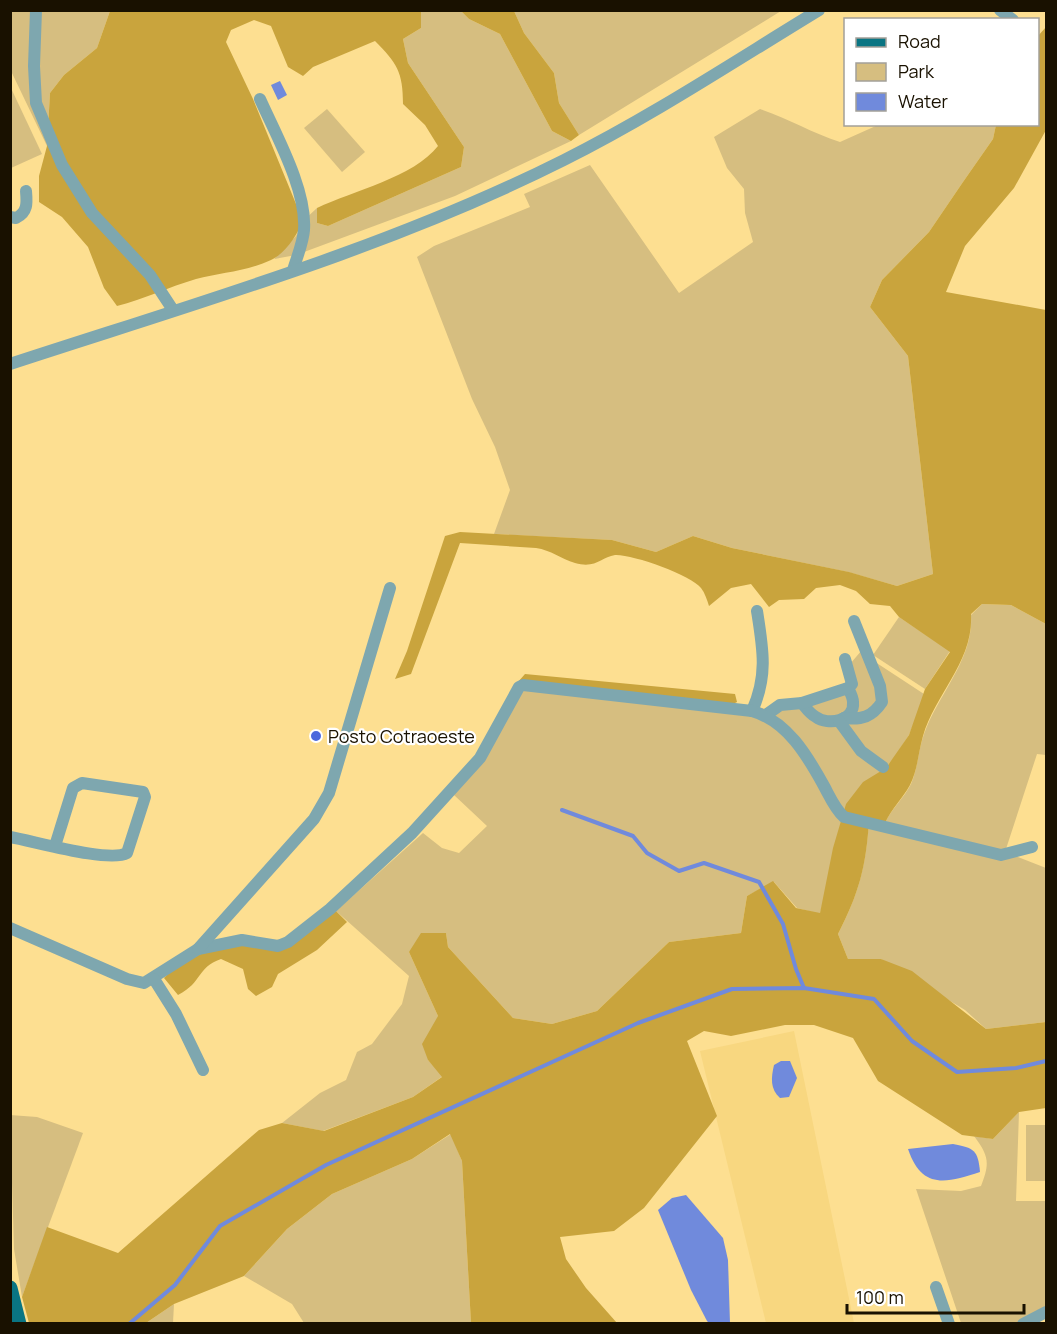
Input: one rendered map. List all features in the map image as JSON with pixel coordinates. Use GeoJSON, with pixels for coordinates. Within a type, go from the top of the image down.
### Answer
{"type":"FeatureCollection","features":[{"type":"Feature","properties":{"kind":"main road"},"geometry":{"type":"LineString","coordinates":[[10,1288],[19,1323]]}},
{"type":"Feature","properties":{"kind":"street"},"geometry":{"type":"LineString","coordinates":[[36,10],[34,66],[36,103],[62,165],[92,213],[150,275],[173,310]]}},
{"type":"Feature","properties":{"kind":"street"},"geometry":{"type":"LineString","coordinates":[[10,364],[293,270],[474,201],[565,160],[819,10]]}},
{"type":"Feature","properties":{"kind":"street"},"geometry":{"type":"LineString","coordinates":[[260,99],[297,187],[303,210],[304,230],[293,270]]}},
{"type":"Feature","properties":{"kind":"street"},"geometry":{"type":"LineString","coordinates":[[10,217],[16,218],[22,215],[27,207],[26,191]]}},
{"type":"Feature","properties":{"kind":"street"},"geometry":{"type":"LineString","coordinates":[[10,928],[127,979],[144,982],[154,979],[198,949],[314,819],[329,793],[390,588]]}},
{"type":"Feature","properties":{"kind":"street"},"geometry":{"type":"LineString","coordinates":[[752,711],[761,690],[764,653],[758,612]]}},
{"type":"Feature","properties":{"kind":"street"},"geometry":{"type":"LineString","coordinates":[[802,704],[814,717],[823,721],[860,720],[875,714],[882,702],[880,686],[854,621]]}},
{"type":"Feature","properties":{"kind":"street"},"geometry":{"type":"LineString","coordinates":[[766,715],[780,705],[802,704],[848,688],[852,684],[852,676],[845,660]]}},
{"type":"Feature","properties":{"kind":"street"},"geometry":{"type":"LineString","coordinates":[[198,949],[242,940],[278,946],[288,942],[330,909],[412,833],[480,758],[519,687],[523,685],[752,711],[766,715],[782,725],[816,770],[844,817],[1001,855],[1032,847]]}},
{"type":"Feature","properties":{"kind":"street"},"geometry":{"type":"LineString","coordinates":[[842,719],[852,709],[853,702],[848,688]]}},
{"type":"Feature","properties":{"kind":"street"},"geometry":{"type":"LineString","coordinates":[[842,719],[868,759],[883,767]]}},
{"type":"Feature","properties":{"kind":"street"},"geometry":{"type":"LineString","coordinates":[[10,837],[102,856],[120,857],[127,853],[145,797],[143,792],[82,783],[73,788],[55,846]]}},
{"type":"Feature","properties":{"kind":"street"},"geometry":{"type":"LineString","coordinates":[[154,979],[176,1014],[203,1070]]}},
{"type":"Feature","properties":{"kind":"street"},"geometry":{"type":"LineString","coordinates":[[936,1287],[949,1323]]}},
{"type":"Feature","properties":{"kind":"street"},"geometry":{"type":"LineString","coordinates":[[1023,1323],[1047,1311]]}},
{"type":"Feature","properties":{"kind":"shaded area"},"geometry":{"type":"Polygon","coordinates":[[[110,11],[421,11],[421,28],[403,39],[408,63],[464,147],[461,167],[328,226],[317,223],[317,208],[399,175],[427,157],[438,146],[425,125],[403,104],[402,84],[394,62],[375,41],[313,67],[303,76],[288,67],[271,26],[254,20],[231,30],[226,42],[253,99],[303,221],[301,226],[286,248],[276,257],[262,264],[196,279],[117,306],[104,288],[88,247],[62,217],[39,202],[39,176],[47,146],[50,93],[64,75],[97,48],[110,11]]]}},
{"type":"Feature","properties":{"kind":"shaded area"},"geometry":{"type":"Polygon","coordinates":[[[461,11],[514,11],[524,33],[554,73],[559,103],[579,135],[571,141],[552,131],[500,34],[469,19],[461,11]]]}},
{"type":"Feature","properties":{"kind":"shaded area"},"geometry":{"type":"Polygon","coordinates":[[[1046,27],[1046,130],[1014,188],[965,246],[946,292],[1046,310],[1046,624],[1011,605],[982,604],[971,614],[966,647],[929,721],[910,785],[885,823],[869,821],[860,879],[838,934],[848,959],[881,959],[912,971],[986,1029],[1046,1022],[1046,1108],[1019,1112],[993,1139],[962,1135],[878,1081],[853,1038],[814,1025],[785,1025],[731,1036],[704,1031],[687,1041],[717,1116],[644,1208],[614,1231],[560,1237],[566,1259],[586,1288],[617,1323],[471,1323],[462,1161],[450,1134],[412,1159],[332,1194],[287,1229],[244,1276],[174,1304],[146,1323],[29,1323],[22,1297],[47,1227],[118,1253],[259,1130],[282,1123],[324,1131],[413,1097],[442,1077],[428,1060],[422,1044],[438,1016],[409,952],[421,933],[446,933],[448,947],[513,1018],[552,1024],[597,1011],[669,942],[741,933],[747,896],[773,881],[796,908],[820,913],[833,848],[846,804],[863,782],[886,768],[909,735],[925,689],[950,652],[899,617],[890,606],[870,604],[856,591],[840,585],[816,588],[804,599],[779,600],[769,607],[751,584],[731,588],[709,606],[702,590],[686,577],[634,558],[615,555],[588,565],[536,548],[460,543],[411,674],[395,679],[407,651],[445,536],[460,532],[612,540],[656,552],[693,536],[732,548],[849,572],[897,586],[933,574],[908,356],[870,307],[882,280],[929,232],[993,139],[996,126],[1039,126],[1039,35],[1046,27]]]}},
{"type":"Feature","properties":{"kind":"shaded area"},"geometry":{"type":"Polygon","coordinates":[[[525,674],[735,694],[737,702],[733,704],[518,682],[525,674]]]}},
{"type":"Feature","properties":{"kind":"shaded area"},"geometry":{"type":"Polygon","coordinates":[[[336,911],[347,922],[317,950],[278,974],[272,987],[256,996],[248,989],[243,969],[221,959],[207,967],[192,985],[178,995],[164,978],[189,959],[220,947],[245,944],[281,949],[336,911]]]}},
{"type":"Feature","properties":{"kind":"shaded area"},"geometry":{"type":"Polygon","coordinates":[[[794,1031],[854,1323],[766,1323],[700,1051],[794,1031]]]}},
{"type":"Feature","properties":{"kind":"green space"},"geometry":{"type":"Polygon","coordinates":[[[11,11],[110,11],[97,48],[64,75],[50,93],[47,146],[11,71],[11,11]]]}},
{"type":"Feature","properties":{"kind":"green space"},"geometry":{"type":"Polygon","coordinates":[[[421,11],[461,11],[469,19],[500,34],[552,131],[571,141],[455,196],[296,255],[274,259],[296,236],[303,221],[317,208],[317,223],[328,226],[461,167],[464,147],[408,63],[403,39],[421,28],[421,11]]]}},
{"type":"Feature","properties":{"kind":"green space"},"geometry":{"type":"Polygon","coordinates":[[[514,11],[781,11],[579,135],[559,103],[554,73],[524,33],[514,11]]]}},
{"type":"Feature","properties":{"kind":"green space"},"geometry":{"type":"Polygon","coordinates":[[[10,86],[42,154],[11,168],[10,168],[10,86]]]}},
{"type":"Feature","properties":{"kind":"green space"},"geometry":{"type":"Polygon","coordinates":[[[327,109],[365,152],[342,172],[304,128],[327,109]]]}},
{"type":"Feature","properties":{"kind":"green space"},"geometry":{"type":"Polygon","coordinates":[[[760,109],[840,142],[876,126],[996,126],[993,139],[929,232],[882,280],[870,307],[908,356],[933,574],[897,586],[848,572],[732,548],[693,536],[656,552],[612,540],[494,534],[510,490],[495,447],[472,399],[417,257],[434,246],[530,207],[524,194],[590,165],[679,293],[753,242],[745,213],[744,189],[727,168],[714,137],[760,109]]]}},
{"type":"Feature","properties":{"kind":"green space"},"geometry":{"type":"Polygon","coordinates":[[[982,604],[1011,605],[1046,624],[1046,755],[1037,754],[1005,852],[1046,868],[1046,1022],[986,1029],[965,1010],[881,959],[848,959],[838,934],[860,879],[869,820],[885,823],[911,784],[924,734],[967,647],[971,615],[982,604]]]}},
{"type":"Feature","properties":{"kind":"green space"},"geometry":{"type":"Polygon","coordinates":[[[899,617],[950,651],[925,689],[873,655],[899,617]]]}},
{"type":"Feature","properties":{"kind":"green space"},"geometry":{"type":"Polygon","coordinates":[[[862,650],[866,656],[924,694],[923,701],[909,735],[894,758],[844,814],[820,914],[797,908],[774,882],[747,896],[741,933],[669,942],[597,1011],[552,1024],[513,1018],[448,947],[446,933],[409,952],[438,1016],[428,1060],[443,1076],[413,1097],[323,1131],[282,1123],[320,1093],[346,1080],[357,1052],[372,1044],[402,1004],[409,976],[336,911],[423,833],[442,848],[459,853],[487,826],[454,795],[518,682],[755,706],[769,710],[849,690],[850,664],[862,650]]]}},
{"type":"Feature","properties":{"kind":"green space"},"geometry":{"type":"Polygon","coordinates":[[[1019,1112],[1016,1201],[1046,1201],[1046,1318],[1030,1323],[961,1323],[916,1189],[961,1191],[981,1186],[987,1165],[983,1149],[974,1136],[993,1139],[1019,1112]]]}},
{"type":"Feature","properties":{"kind":"green space"},"geometry":{"type":"Polygon","coordinates":[[[10,1115],[37,1117],[83,1133],[22,1297],[14,1249],[10,1115]]]}},
{"type":"Feature","properties":{"kind":"green space"},"geometry":{"type":"Polygon","coordinates":[[[1026,1125],[1046,1125],[1046,1181],[1026,1181],[1026,1125]]]}},
{"type":"Feature","properties":{"kind":"green space"},"geometry":{"type":"Polygon","coordinates":[[[451,1134],[462,1161],[471,1323],[304,1323],[292,1304],[244,1276],[287,1229],[332,1194],[412,1159],[451,1134]]]}},
{"type":"Feature","properties":{"kind":"green space"},"geometry":{"type":"Polygon","coordinates":[[[174,1304],[173,1323],[146,1323],[174,1304]]]}},
{"type":"Feature","properties":{"kind":"water"},"geometry":{"type":"Polygon","coordinates":[[[280,81],[287,95],[278,100],[271,85],[280,81]]]}},
{"type":"Feature","properties":{"kind":"water"},"geometry":{"type":"Polygon","coordinates":[[[781,1061],[790,1061],[797,1078],[789,1097],[780,1098],[774,1091],[772,1079],[774,1065],[781,1061]]]}},
{"type":"Feature","properties":{"kind":"water"},"geometry":{"type":"Polygon","coordinates":[[[953,1144],[974,1151],[980,1172],[956,1179],[936,1180],[920,1171],[908,1149],[953,1144]]]}},
{"type":"Feature","properties":{"kind":"water"},"geometry":{"type":"Polygon","coordinates":[[[686,1195],[723,1238],[728,1260],[730,1323],[709,1323],[707,1321],[691,1290],[658,1210],[672,1198],[686,1195]]]}},
{"type":"Feature","properties":{"kind":"waterway"},"geometry":{"type":"LineString","coordinates":[[562,810],[633,836],[647,853],[679,871],[704,863],[759,882],[783,924],[804,988]]}},
{"type":"Feature","properties":{"kind":"waterway"},"geometry":{"type":"LineString","coordinates":[[129,1324],[175,1285],[220,1226],[326,1165],[638,1023],[732,989],[804,988],[874,999],[912,1041],[957,1072],[1016,1068],[1046,1061]]}},
{"type":"Feature","properties":{"kind":"place","name":"Posto Cotraoeste"},"geometry":{"type":"Point","coordinates":[316,736]}}]}
